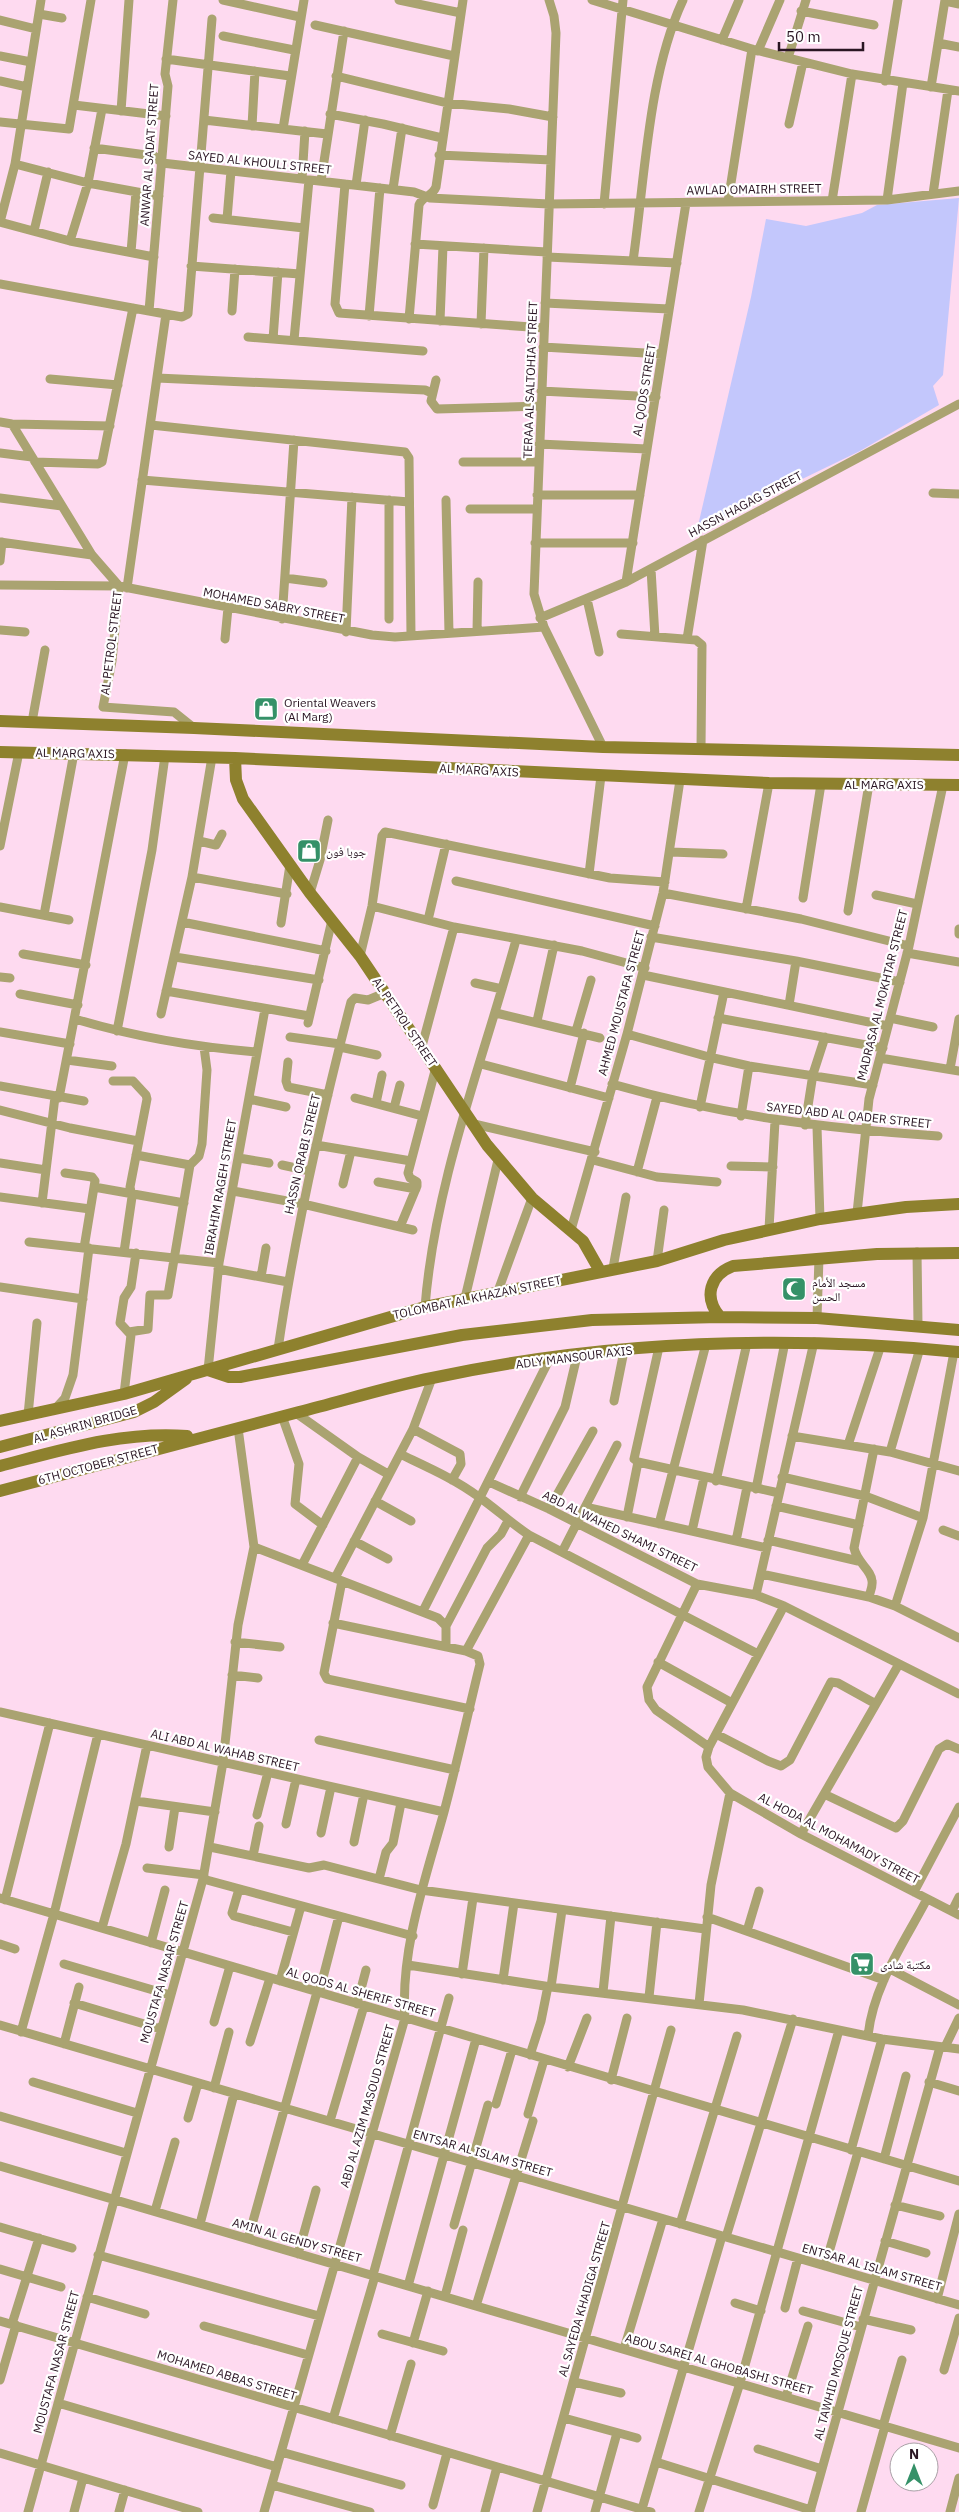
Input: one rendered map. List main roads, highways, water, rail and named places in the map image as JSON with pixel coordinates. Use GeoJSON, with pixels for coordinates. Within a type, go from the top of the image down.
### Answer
{"type":"FeatureCollection","features":[{"type":"Feature","properties":{"kind":"main road"},"geometry":{"type":"LineString","coordinates":[[0,721],[603,747],[959,755]]}},
{"type":"Feature","properties":{"kind":"main road","name":"AL MARG AXIS"},"geometry":{"type":"LineString","coordinates":[[0,752],[74,752],[212,757],[769,784],[959,785]]}},
{"type":"Feature","properties":{"kind":"main road","name":"AL PETROL STREET"},"geometry":{"type":"LineString","coordinates":[[235,758],[236,780],[240,793],[310,893],[360,956],[498,1160],[532,1198],[572,1230],[607,1270]]}},
{"type":"Feature","properties":{"kind":"main road","name":"TOLOMBAT AL KHAZAN STREET"},"geometry":{"type":"LineString","coordinates":[[0,1421],[124,1394],[425,1306],[657,1261],[769,1229],[820,1218],[959,1204]]}},
{"type":"Feature","properties":{"kind":"main road"},"geometry":{"type":"LineString","coordinates":[[720,1317],[710,1301],[710,1292],[717,1275],[724,1269],[733,1266],[916,1252],[959,1254]]}},
{"type":"Feature","properties":{"kind":"main road"},"geometry":{"type":"LineString","coordinates":[[208,1370],[229,1377],[240,1377],[462,1335],[548,1323],[592,1320],[720,1317],[817,1318],[959,1327]]}},
{"type":"Feature","properties":{"kind":"main road","name":"ADLY MANSOUR AXIS"},"geometry":{"type":"LineString","coordinates":[[197,1437],[432,1378],[550,1358],[659,1347],[785,1342],[881,1345],[956,1352]]}},
{"type":"Feature","properties":{"kind":"main road","name":"AL ASHRIN BRIDGE"},"geometry":{"type":"LineString","coordinates":[[0,1447],[134,1412],[154,1402],[190,1376]]}},
{"type":"Feature","properties":{"kind":"main road","name":"AL ASHRIN BRIDGE"},"geometry":{"type":"LineString","coordinates":[[0,1466],[115,1438],[156,1435],[197,1437]]}},
{"type":"Feature","properties":{"kind":"main road","name":"6TH OCTOBER STREET"},"geometry":{"type":"LineString","coordinates":[[0,1491],[197,1437]]}},
{"type":"Feature","properties":{"kind":"place","name":"Oriental Weavers (Al Marg)"},"geometry":{"type":"Point","coordinates":[266,709]}},
{"type":"Feature","properties":{"kind":"place","name":"جوبا فون"},"geometry":{"type":"Point","coordinates":[309,851]}},
{"type":"Feature","properties":{"kind":"place","name":"مسجد الأمام الحسن"},"geometry":{"type":"Point","coordinates":[794,1289]}},
{"type":"Feature","properties":{"kind":"place","name":"مكتبة شادى"},"geometry":{"type":"Point","coordinates":[862,1964]}}]}
